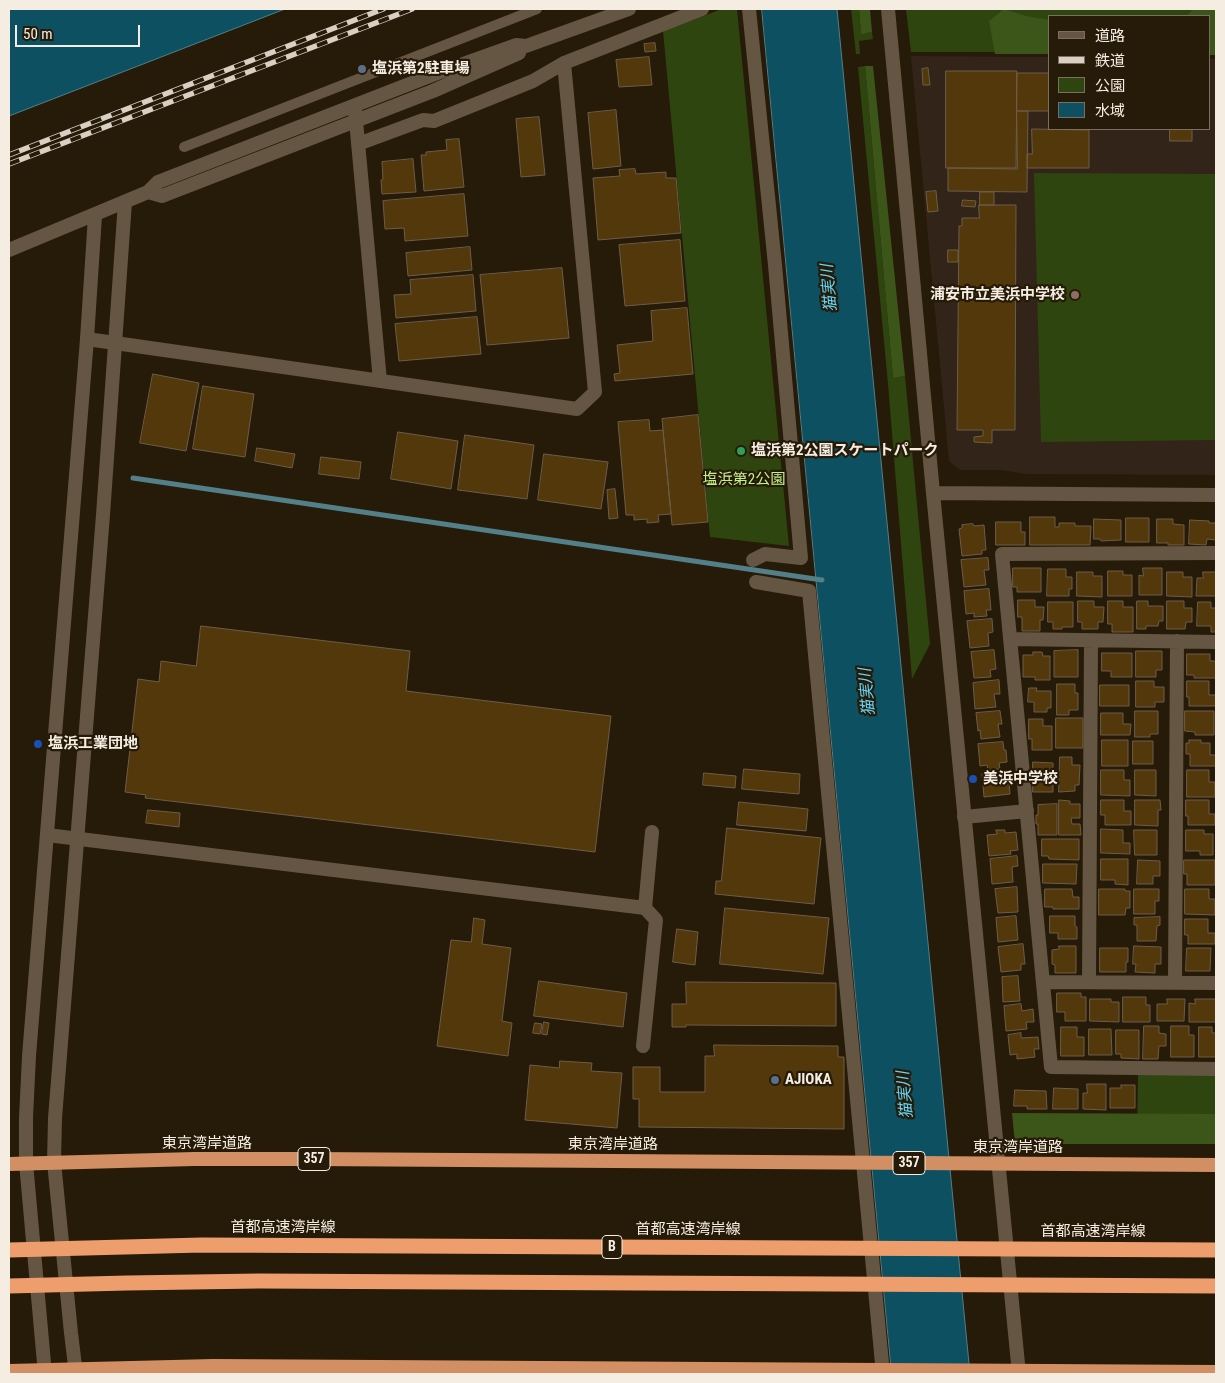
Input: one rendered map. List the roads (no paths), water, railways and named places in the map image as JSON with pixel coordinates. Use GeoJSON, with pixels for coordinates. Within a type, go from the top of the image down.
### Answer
{"type":"FeatureCollection","features":[{"type":"Feature","properties":{"kind":"highway","name":"東京湾岸道路"},"geometry":{"type":"LineString","coordinates":[[9,1164],[194,1159],[1216,1165]]}},
{"type":"Feature","properties":{"kind":"highway","name":"首都高速湾岸線"},"geometry":{"type":"LineString","coordinates":[[9,1250],[202,1245],[1216,1250]]}},
{"type":"Feature","properties":{"kind":"highway"},"geometry":{"type":"LineString","coordinates":[[9,1286],[127,1282],[259,1281],[1216,1286]]}},
{"type":"Feature","properties":{"kind":"highway"},"geometry":{"type":"LineString","coordinates":[[9,1371],[45,1372],[223,1366],[1216,1372]]}},
{"type":"Feature","properties":{"kind":"street"},"geometry":{"type":"LineString","coordinates":[[9,250],[95,216],[148,192],[158,182],[434,74],[516,46],[526,46],[629,9]]}},
{"type":"Feature","properties":{"kind":"street"},"geometry":{"type":"LineString","coordinates":[[358,144],[423,120],[434,121],[533,81],[564,63],[702,9]]}},
{"type":"Feature","properties":{"kind":"street"},"geometry":{"type":"LineString","coordinates":[[749,9],[775,265],[801,558],[765,554],[753,560]]}},
{"type":"Feature","properties":{"kind":"street"},"geometry":{"type":"LineString","coordinates":[[888,9],[964,817],[1019,1374]]}},
{"type":"Feature","properties":{"kind":"street"},"geometry":{"type":"LineString","coordinates":[[148,192],[162,196],[433,91],[518,54],[526,46]]}},
{"type":"Feature","properties":{"kind":"street"},"geometry":{"type":"LineString","coordinates":[[87,339],[577,409],[595,392],[564,63]]}},
{"type":"Feature","properties":{"kind":"street"},"geometry":{"type":"LineString","coordinates":[[354,106],[380,381]]}},
{"type":"Feature","properties":{"kind":"street"},"geometry":{"type":"LineString","coordinates":[[76,1371],[70,1333],[54,1162],[55,1118],[103,515],[125,202]]}},
{"type":"Feature","properties":{"kind":"street"},"geometry":{"type":"LineString","coordinates":[[45,1372],[26,1163],[26,1118],[29,1056],[87,339],[95,216]]}},
{"type":"Feature","properties":{"kind":"street"},"geometry":{"type":"LineString","coordinates":[[933,493],[1216,495]]}},
{"type":"Feature","properties":{"kind":"street"},"geometry":{"type":"LineString","coordinates":[[1216,553],[1002,554],[1051,1068],[1216,1069]]}},
{"type":"Feature","properties":{"kind":"street"},"geometry":{"type":"LineString","coordinates":[[756,582],[809,591],[883,1374]]}},
{"type":"Feature","properties":{"kind":"street"},"geometry":{"type":"LineString","coordinates":[[1010,639],[1216,642]]}},
{"type":"Feature","properties":{"kind":"street"},"geometry":{"type":"LineString","coordinates":[[1089,982],[1091,641]]}},
{"type":"Feature","properties":{"kind":"street"},"geometry":{"type":"LineString","coordinates":[[1175,984],[1177,641]]}},
{"type":"Feature","properties":{"kind":"street"},"geometry":{"type":"LineString","coordinates":[[964,817],[1027,811]]}},
{"type":"Feature","properties":{"kind":"street"},"geometry":{"type":"LineString","coordinates":[[645,908],[652,832]]}},
{"type":"Feature","properties":{"kind":"street"},"geometry":{"type":"LineString","coordinates":[[47,835],[645,908],[656,920],[643,1046]]}},
{"type":"Feature","properties":{"kind":"street"},"geometry":{"type":"LineString","coordinates":[[1043,982],[1216,984]]}},
{"type":"Feature","properties":{"kind":"lane"},"geometry":{"type":"LineString","coordinates":[[184,147],[537,9]]}},
{"type":"Feature","properties":{"kind":"water"},"geometry":{"type":"Polygon","coordinates":[[[9,9],[285,9],[9,116],[9,9]]]}},
{"type":"Feature","properties":{"kind":"water","name":"猫実川"},"geometry":{"type":"Polygon","coordinates":[[[762,9],[837,9],[970,1374],[892,1374],[762,9]]]}},
{"type":"Feature","properties":{"kind":"waterway"},"geometry":{"type":"LineString","coordinates":[[133,478],[822,580]]}},
{"type":"Feature","properties":{"kind":"railway"},"geometry":{"type":"LineString","coordinates":[[9,155],[383,9]]}},
{"type":"Feature","properties":{"kind":"railway"},"geometry":{"type":"LineString","coordinates":[[9,164],[412,9]]}},
{"type":"Feature","properties":{"kind":"place","name":"塩浜第2駐車場"},"geometry":{"type":"Point","coordinates":[362,69]}},
{"type":"Feature","properties":{"kind":"place","name":"浦安市立美浜中学校"},"geometry":{"type":"Point","coordinates":[1075,295]}},
{"type":"Feature","properties":{"kind":"place","name":"塩浜第2公園スケートパーク"},"geometry":{"type":"Point","coordinates":[741,451]}},
{"type":"Feature","properties":{"kind":"place","name":"塩浜工業団地"},"geometry":{"type":"Point","coordinates":[38,744]}},
{"type":"Feature","properties":{"kind":"place","name":"美浜中学校"},"geometry":{"type":"Point","coordinates":[973,779]}},
{"type":"Feature","properties":{"kind":"place","name":"AJIOKA"},"geometry":{"type":"Point","coordinates":[775,1080]}},
{"type":"Feature","properties":{"kind":"park label","name":"塩浜第2公園"},"geometry":{"type":"Point","coordinates":[744,480]}}]}
